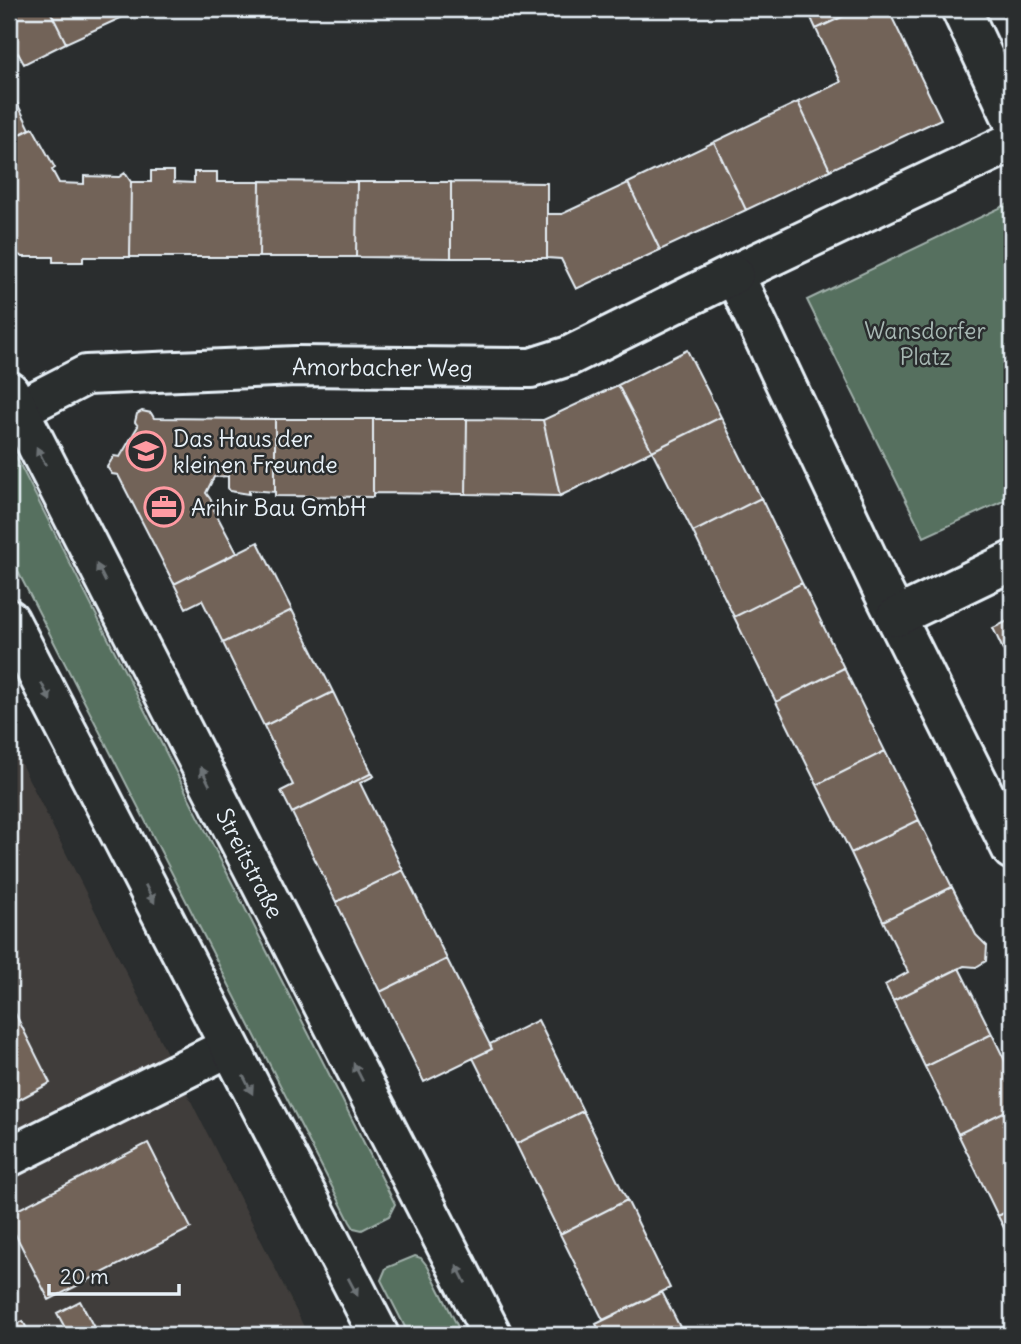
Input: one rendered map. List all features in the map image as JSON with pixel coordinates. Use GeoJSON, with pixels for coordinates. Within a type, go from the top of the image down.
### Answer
{"type":"FeatureCollection","features":[{"type":"Feature","properties":{"kind":"street"},"geometry":{"type":"LineString","coordinates":[[961,9],[1012,118]]}},
{"type":"Feature","properties":{"kind":"street"},"geometry":{"type":"LineString","coordinates":[[1012,142],[734,274],[896,617],[1012,850]]}},
{"type":"Feature","properties":{"kind":"street","name":"Amorbacher Weg"},"geometry":{"type":"LineString","coordinates":[[13,401],[86,375],[296,366],[531,368],[569,355],[734,274]]}},
{"type":"Feature","properties":{"kind":"street","name":"Streitstraße"},"geometry":{"type":"LineString","coordinates":[[13,401],[492,1335]]}},
{"type":"Feature","properties":{"kind":"street"},"geometry":{"type":"LineString","coordinates":[[896,617],[1012,561]]}},
{"type":"Feature","properties":{"kind":"street"},"geometry":{"type":"LineString","coordinates":[[9,619],[379,1335]]}},
{"type":"Feature","properties":{"kind":"street"},"geometry":{"type":"LineString","coordinates":[[9,1157],[229,1047]]}},
{"type":"Feature","properties":{"kind":"shaded area"},"geometry":{"type":"Polygon","coordinates":[[[9,740],[272,1262],[308,1335],[9,1335],[9,740]]]}},
{"type":"Feature","properties":{"kind":"green space","name":"Wansdorfer Platz"},"geometry":{"type":"Polygon","coordinates":[[[1012,202],[1012,497],[924,537],[807,300],[1012,202]]]}},
{"type":"Feature","properties":{"kind":"green space"},"geometry":{"type":"Polygon","coordinates":[[[9,443],[395,1204],[389,1216],[362,1230],[354,1228],[350,1222],[9,554],[9,443]]]}},
{"type":"Feature","properties":{"kind":"green space"},"geometry":{"type":"Polygon","coordinates":[[[415,1256],[421,1258],[428,1267],[462,1335],[409,1335],[381,1280],[386,1268],[415,1256]]]}},
{"type":"Feature","properties":{"kind":"building"},"geometry":{"type":"Polygon","coordinates":[[[9,9],[49,9],[66,43],[24,64],[18,53],[9,58],[9,9]]]}},
{"type":"Feature","properties":{"kind":"building"},"geometry":{"type":"Polygon","coordinates":[[[49,9],[140,9],[66,43],[49,9]]]}},
{"type":"Feature","properties":{"kind":"building"},"geometry":{"type":"Polygon","coordinates":[[[807,9],[859,9],[816,29],[807,9]]]}},
{"type":"Feature","properties":{"kind":"building"},"geometry":{"type":"Polygon","coordinates":[[[859,9],[888,9],[941,119],[830,170],[798,102],[841,82],[816,29],[859,9]]]}},
{"type":"Feature","properties":{"kind":"building"},"geometry":{"type":"Polygon","coordinates":[[[9,87],[30,129],[9,140],[9,87]]]}},
{"type":"Feature","properties":{"kind":"building"},"geometry":{"type":"Polygon","coordinates":[[[798,102],[830,170],[746,210],[714,142],[798,102]]]}},
{"type":"Feature","properties":{"kind":"building"},"geometry":{"type":"Polygon","coordinates":[[[33,128],[55,168],[52,170],[59,183],[84,184],[84,176],[119,177],[125,173],[131,182],[130,257],[83,257],[83,262],[53,262],[53,257],[22,257],[9,248],[9,140],[33,128]]]}},
{"type":"Feature","properties":{"kind":"building"},"geometry":{"type":"Polygon","coordinates":[[[714,142],[746,210],[660,250],[628,183],[714,142]]]}},
{"type":"Feature","properties":{"kind":"building"},"geometry":{"type":"Polygon","coordinates":[[[151,171],[174,171],[174,182],[194,183],[194,172],[217,172],[217,182],[260,182],[259,257],[130,257],[131,182],[151,182],[151,171]]]}},
{"type":"Feature","properties":{"kind":"building"},"geometry":{"type":"Polygon","coordinates":[[[260,181],[357,182],[356,257],[259,257],[260,181]]]}},
{"type":"Feature","properties":{"kind":"building"},"geometry":{"type":"Polygon","coordinates":[[[357,182],[451,182],[451,258],[356,257],[357,182]]]}},
{"type":"Feature","properties":{"kind":"building"},"geometry":{"type":"Polygon","coordinates":[[[451,182],[547,183],[547,258],[451,258],[451,182]]]}},
{"type":"Feature","properties":{"kind":"building"},"geometry":{"type":"Polygon","coordinates":[[[628,183],[660,250],[576,289],[561,259],[547,258],[547,214],[562,214],[628,183]]]}},
{"type":"Feature","properties":{"kind":"building"},"geometry":{"type":"Polygon","coordinates":[[[687,350],[721,417],[652,451],[618,385],[687,350]]]}},
{"type":"Feature","properties":{"kind":"building"},"geometry":{"type":"Polygon","coordinates":[[[618,385],[652,451],[560,496],[543,420],[618,385]]]}},
{"type":"Feature","properties":{"kind":"building"},"geometry":{"type":"Polygon","coordinates":[[[142,411],[151,413],[154,418],[275,419],[275,492],[249,490],[249,494],[230,491],[228,476],[214,477],[206,493],[217,508],[214,510],[237,553],[174,584],[118,475],[112,474],[107,467],[114,456],[120,457],[138,426],[135,422],[137,414],[142,411]]]}},
{"type":"Feature","properties":{"kind":"building"},"geometry":{"type":"Polygon","coordinates":[[[721,417],[761,498],[693,532],[652,451],[721,417]]]}},
{"type":"Feature","properties":{"kind":"building"},"geometry":{"type":"Polygon","coordinates":[[[275,419],[373,419],[373,497],[275,496],[275,419]]]}},
{"type":"Feature","properties":{"kind":"building"},"geometry":{"type":"Polygon","coordinates":[[[373,419],[467,419],[466,494],[373,493],[373,419]]]}},
{"type":"Feature","properties":{"kind":"building"},"geometry":{"type":"Polygon","coordinates":[[[467,419],[543,420],[560,496],[466,494],[467,419]]]}},
{"type":"Feature","properties":{"kind":"building"},"geometry":{"type":"Polygon","coordinates":[[[761,498],[802,583],[734,617],[693,532],[761,498]]]}},
{"type":"Feature","properties":{"kind":"building"},"geometry":{"type":"Polygon","coordinates":[[[258,542],[292,610],[223,643],[202,600],[186,608],[174,584],[258,542]]]}},
{"type":"Feature","properties":{"kind":"building"},"geometry":{"type":"Polygon","coordinates":[[[802,583],[844,668],[776,702],[734,617],[802,583]]]}},
{"type":"Feature","properties":{"kind":"building"},"geometry":{"type":"Polygon","coordinates":[[[292,610],[333,692],[264,726],[223,643],[292,610]]]}},
{"type":"Feature","properties":{"kind":"building"},"geometry":{"type":"Polygon","coordinates":[[[1012,619],[1012,669],[993,628],[1012,619]]]}},
{"type":"Feature","properties":{"kind":"building"},"geometry":{"type":"Polygon","coordinates":[[[844,668],[885,751],[817,785],[776,702],[844,668]]]}},
{"type":"Feature","properties":{"kind":"building"},"geometry":{"type":"Polygon","coordinates":[[[333,692],[372,773],[292,813],[281,791],[293,785],[264,726],[333,692]]]}},
{"type":"Feature","properties":{"kind":"building"},"geometry":{"type":"Polygon","coordinates":[[[885,751],[919,820],[851,853],[817,785],[885,751]]]}},
{"type":"Feature","properties":{"kind":"building"},"geometry":{"type":"Polygon","coordinates":[[[372,773],[374,776],[360,783],[403,870],[336,902],[292,813],[372,773]]]}},
{"type":"Feature","properties":{"kind":"building"},"geometry":{"type":"Polygon","coordinates":[[[919,820],[952,887],[883,921],[851,853],[919,820]]]}},
{"type":"Feature","properties":{"kind":"building"},"geometry":{"type":"Polygon","coordinates":[[[403,870],[447,959],[380,992],[336,902],[403,870]]]}},
{"type":"Feature","properties":{"kind":"building"},"geometry":{"type":"Polygon","coordinates":[[[952,887],[976,935],[987,946],[986,961],[976,967],[964,966],[893,1001],[885,985],[908,972],[883,921],[952,887]]]}},
{"type":"Feature","properties":{"kind":"building"},"geometry":{"type":"Polygon","coordinates":[[[447,959],[492,1049],[424,1082],[380,992],[447,959]]]}},
{"type":"Feature","properties":{"kind":"building"},"geometry":{"type":"Polygon","coordinates":[[[959,968],[992,1034],[925,1067],[893,1001],[959,968]]]}},
{"type":"Feature","properties":{"kind":"building"},"geometry":{"type":"Polygon","coordinates":[[[9,1001],[50,1083],[9,1105],[9,1001]]]}},
{"type":"Feature","properties":{"kind":"building"},"geometry":{"type":"Polygon","coordinates":[[[538,1020],[583,1111],[516,1144],[473,1058],[492,1049],[490,1044],[538,1020]]]}},
{"type":"Feature","properties":{"kind":"building"},"geometry":{"type":"Polygon","coordinates":[[[992,1034],[1012,1075],[1012,1108],[958,1134],[925,1067],[992,1034]]]}},
{"type":"Feature","properties":{"kind":"building"},"geometry":{"type":"Polygon","coordinates":[[[1012,1108],[1012,1209],[998,1216],[958,1134],[1012,1108]]]}},
{"type":"Feature","properties":{"kind":"building"},"geometry":{"type":"Polygon","coordinates":[[[583,1111],[627,1200],[560,1234],[516,1144],[583,1111]]]}},
{"type":"Feature","properties":{"kind":"building"},"geometry":{"type":"Polygon","coordinates":[[[148,1143],[191,1228],[49,1300],[9,1222],[9,1214],[148,1143]]]}},
{"type":"Feature","properties":{"kind":"building"},"geometry":{"type":"Polygon","coordinates":[[[627,1200],[670,1288],[603,1320],[560,1234],[627,1200]]]}},
{"type":"Feature","properties":{"kind":"building"},"geometry":{"type":"Polygon","coordinates":[[[1012,1209],[1012,1244],[998,1216],[1012,1209]]]}},
{"type":"Feature","properties":{"kind":"building"},"geometry":{"type":"Polygon","coordinates":[[[662,1292],[684,1335],[602,1335],[596,1324],[662,1292]]]}},
{"type":"Feature","properties":{"kind":"building"},"geometry":{"type":"Polygon","coordinates":[[[80,1301],[98,1335],[69,1335],[57,1313],[80,1301]]]}},
{"type":"Feature","properties":{"kind":"building"},"geometry":{"type":"Polygon","coordinates":[[[23,1321],[30,1335],[9,1335],[9,1328],[23,1321]]]}},
{"type":"Feature","properties":{"kind":"place","name":"Das Haus der kleinen Freunde"},"geometry":{"type":"Point","coordinates":[146,451]}},
{"type":"Feature","properties":{"kind":"place","name":"Arihir Bau GmbH"},"geometry":{"type":"Point","coordinates":[164,507]}}]}
